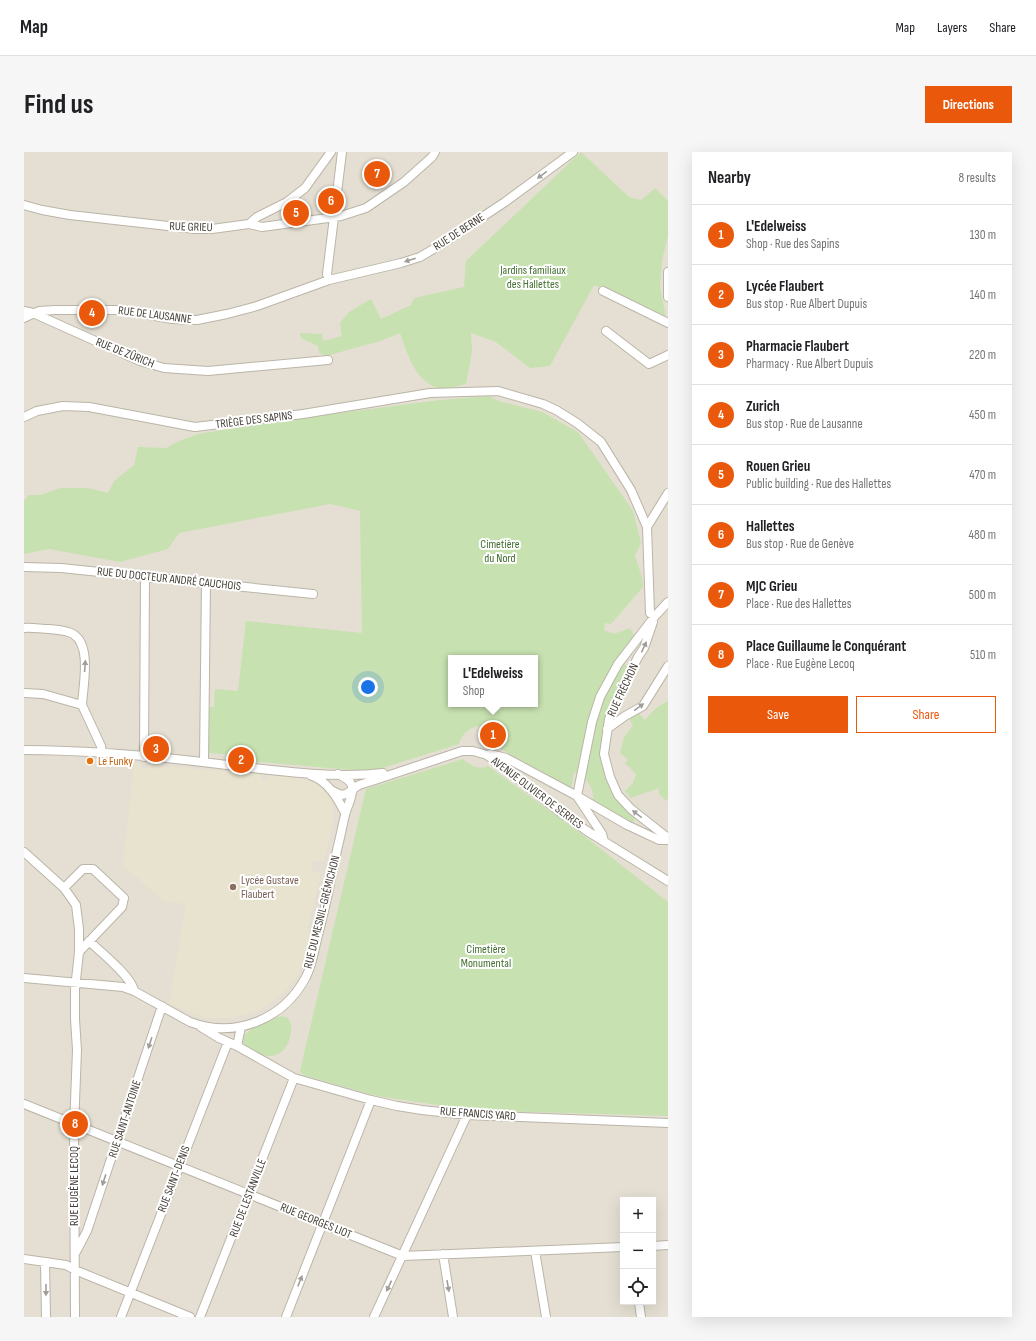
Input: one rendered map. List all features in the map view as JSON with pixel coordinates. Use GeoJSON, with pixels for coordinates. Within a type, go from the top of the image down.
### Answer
{"type":"FeatureCollection","features":[{"type":"Feature","properties":{"kind":"street","name":"RUE GRIEU"},"geometry":{"type":"LineString","coordinates":[[24,205],[70,215],[186,228],[212,229],[249,224],[257,217],[287,202],[304,188],[331,152]]}},
{"type":"Feature","properties":{"kind":"street"},"geometry":{"type":"LineString","coordinates":[[329,280],[327,274],[342,152]]}},
{"type":"Feature","properties":{"kind":"street"},"geometry":{"type":"LineString","coordinates":[[249,224],[262,227],[334,217],[366,208],[398,187],[432,157],[435,152]]}},
{"type":"Feature","properties":{"kind":"street","name":"RUE DE BERNE"},"geometry":{"type":"LineString","coordinates":[[329,280],[420,257],[505,202],[573,152]]}},
{"type":"Feature","properties":{"kind":"street"},"geometry":{"type":"LineString","coordinates":[[668,272],[668,296]]}},
{"type":"Feature","properties":{"kind":"street","name":"RUE DE LAUSANNE"},"geometry":{"type":"LineString","coordinates":[[24,318],[33,313],[55,310],[123,310],[172,319],[197,320],[257,306],[329,280]]}},
{"type":"Feature","properties":{"kind":"street"},"geometry":{"type":"LineString","coordinates":[[603,291],[668,323]]}},
{"type":"Feature","properties":{"kind":"street","name":"RUE DE ZÜRICH"},"geometry":{"type":"LineString","coordinates":[[24,311],[33,313],[140,361],[164,368],[208,371],[328,360]]}},
{"type":"Feature","properties":{"kind":"street"},"geometry":{"type":"LineString","coordinates":[[606,331],[649,364],[668,355]]}},
{"type":"Feature","properties":{"kind":"street","name":"TRIÈGE DES SAPINS"},"geometry":{"type":"LineString","coordinates":[[24,417],[37,411],[63,406],[89,407],[195,427],[303,414],[430,393],[498,391],[544,404],[577,423],[595,437],[600,442],[631,490],[647,527]]}},
{"type":"Feature","properties":{"kind":"street"},"geometry":{"type":"LineString","coordinates":[[655,616],[650,613],[647,527],[668,493]]}},
{"type":"Feature","properties":{"kind":"street","name":"RUE DU DOCTEUR ANDRÉ CAUCHOIS"},"geometry":{"type":"LineString","coordinates":[[24,567],[61,568],[314,594]]}},
{"type":"Feature","properties":{"kind":"street"},"geometry":{"type":"LineString","coordinates":[[144,757],[145,576]]}},
{"type":"Feature","properties":{"kind":"street"},"geometry":{"type":"LineString","coordinates":[[204,762],[206,582]]}},
{"type":"Feature","properties":{"kind":"street"},"geometry":{"type":"LineString","coordinates":[[604,840],[602,834],[577,796],[592,722],[600,697],[618,664],[655,616],[668,602]]}},
{"type":"Feature","properties":{"kind":"street"},"geometry":{"type":"LineString","coordinates":[[655,616],[668,610]]}},
{"type":"Feature","properties":{"kind":"street","name":"RUE FRÉCHON"},"geometry":{"type":"LineString","coordinates":[[655,616],[644,648],[621,691],[609,719],[604,754],[610,777],[618,795],[631,809],[668,839]]}},
{"type":"Feature","properties":{"kind":"street"},"geometry":{"type":"LineString","coordinates":[[24,628],[66,631],[74,634],[81,641],[85,650],[82,705],[101,746],[102,753]]}},
{"type":"Feature","properties":{"kind":"street"},"geometry":{"type":"LineString","coordinates":[[607,729],[642,706],[668,666]]}},
{"type":"Feature","properties":{"kind":"street"},"geometry":{"type":"LineString","coordinates":[[24,693],[43,694],[82,705]]}},
{"type":"Feature","properties":{"kind":"street"},"geometry":{"type":"LineString","coordinates":[[24,750],[102,753],[303,773],[362,776],[399,772]]}},
{"type":"Feature","properties":{"kind":"street","name":"AVENUE OLIVIER DE SERRES"},"geometry":{"type":"LineString","coordinates":[[352,791],[359,785],[462,751],[481,752],[502,766],[560,812],[587,831],[604,840],[668,881]]}},
{"type":"Feature","properties":{"kind":"street"},"geometry":{"type":"LineString","coordinates":[[481,752],[506,758],[627,825],[659,840],[668,839]]}},
{"type":"Feature","properties":{"kind":"street"},"geometry":{"type":"LineString","coordinates":[[303,773],[322,781],[331,790],[345,813]]}},
{"type":"Feature","properties":{"kind":"street"},"geometry":{"type":"LineString","coordinates":[[331,790],[341,794],[346,794],[352,791],[351,784],[348,780],[338,774]]}},
{"type":"Feature","properties":{"kind":"street","name":"RUE DU MESNIL-GRÉMICHON"},"geometry":{"type":"LineString","coordinates":[[198,1025],[222,1029],[241,1027],[260,1021],[275,1012],[290,998],[305,977],[311,963],[321,925],[345,813],[352,791]]}},
{"type":"Feature","properties":{"kind":"street","name":"RUE EUGÈNE LECOQ"},"geometry":{"type":"LineString","coordinates":[[24,852],[64,888],[76,906],[79,929],[79,952],[75,989],[77,1050],[74,1125],[75,1317]]}},
{"type":"Feature","properties":{"kind":"street"},"geometry":{"type":"LineString","coordinates":[[64,888],[83,869],[92,869],[124,898],[122,907],[79,952]]}},
{"type":"Feature","properties":{"kind":"street"},"geometry":{"type":"LineString","coordinates":[[89,941],[125,975],[133,986],[134,991]]}},
{"type":"Feature","properties":{"kind":"street"},"geometry":{"type":"LineString","coordinates":[[24,978],[122,988],[134,991],[178,1016],[198,1025]]}},
{"type":"Feature","properties":{"kind":"street","name":"RUE SAINT-ANTOINE"},"geometry":{"type":"LineString","coordinates":[[75,1254],[87,1231],[162,1006]]}},
{"type":"Feature","properties":{"kind":"street","name":"RUE FRANCIS YARD"},"geometry":{"type":"LineString","coordinates":[[198,1025],[293,1077],[370,1100],[422,1110],[466,1115],[668,1126]]}},
{"type":"Feature","properties":{"kind":"street"},"geometry":{"type":"LineString","coordinates":[[237,1046],[241,1027]]}},
{"type":"Feature","properties":{"kind":"street"},"geometry":{"type":"LineString","coordinates":[[222,1029],[226,1041]]}},
{"type":"Feature","properties":{"kind":"street","name":"RUE SAINT-DENIS"},"geometry":{"type":"LineString","coordinates":[[121,1317],[226,1041]]}},
{"type":"Feature","properties":{"kind":"street","name":"RUE DE LESTANVILLE"},"geometry":{"type":"LineString","coordinates":[[200,1317],[249,1195],[293,1077]]}},
{"type":"Feature","properties":{"kind":"street"},"geometry":{"type":"LineString","coordinates":[[286,1317],[370,1100]]}},
{"type":"Feature","properties":{"kind":"street","name":"RUE GEORGES LIOT"},"geometry":{"type":"LineString","coordinates":[[24,1104],[403,1256],[620,1247]]}},
{"type":"Feature","properties":{"kind":"street"},"geometry":{"type":"LineString","coordinates":[[374,1317],[466,1115]]}},
{"type":"Feature","properties":{"kind":"street"},"geometry":{"type":"LineString","coordinates":[[75,1231],[87,1231]]}},
{"type":"Feature","properties":{"kind":"street"},"geometry":{"type":"LineString","coordinates":[[656,1246],[668,1245]]}},
{"type":"Feature","properties":{"kind":"street"},"geometry":{"type":"LineString","coordinates":[[535,1250],[546,1317]]}},
{"type":"Feature","properties":{"kind":"street"},"geometry":{"type":"LineString","coordinates":[[443,1254],[453,1317]]}},
{"type":"Feature","properties":{"kind":"street"},"geometry":{"type":"LineString","coordinates":[[24,1259],[66,1265],[190,1317]]}},
{"type":"Feature","properties":{"kind":"street"},"geometry":{"type":"LineString","coordinates":[[45,1262],[46,1317]]}},
{"type":"Feature","properties":{"kind":"street"},"geometry":{"type":"LineString","coordinates":[[639,1305],[641,1317]]}},
{"type":"Feature","properties":{"kind":"shaded area"},"geometry":{"type":"Polygon","coordinates":[[[24,152],[668,152],[668,1317],[24,1317],[24,152]]]}},
{"type":"Feature","properties":{"kind":"shaded area","name":"Lycée Gustave Flaubert"},"geometry":{"type":"Polygon","coordinates":[[[134,763],[141,764],[141,769],[148,769],[148,765],[261,775],[262,780],[268,781],[270,776],[298,778],[313,782],[320,786],[332,802],[333,822],[324,861],[313,861],[311,871],[321,873],[308,926],[309,935],[303,963],[297,976],[285,991],[267,1006],[255,1012],[232,1018],[208,1018],[191,1013],[169,1003],[186,904],[163,901],[123,865],[134,763]]]}},
{"type":"Feature","properties":{"kind":"green space","name":"Jardins familiaux des Hallettes"},"geometry":{"type":"Polygon","coordinates":[[[581,152],[629,197],[641,200],[655,188],[668,201],[668,236],[662,260],[660,287],[666,318],[594,285],[550,366],[530,368],[496,342],[471,333],[472,351],[466,384],[445,389],[433,386],[419,375],[410,359],[400,333],[380,341],[326,356],[319,353],[318,346],[301,338],[300,333],[322,334],[323,341],[342,336],[340,323],[349,312],[371,299],[381,319],[411,305],[414,298],[464,287],[466,261],[581,152]]]}},
{"type":"Feature","properties":{"kind":"green space","name":"Cimetière du Nord"},"geometry":{"type":"Polygon","coordinates":[[[489,396],[499,401],[542,412],[578,432],[633,511],[641,543],[635,556],[642,577],[643,587],[611,624],[605,623],[604,630],[614,634],[630,628],[634,635],[620,654],[628,670],[601,751],[616,796],[635,819],[632,825],[593,801],[591,787],[579,774],[574,772],[571,789],[501,749],[500,739],[496,732],[485,726],[478,726],[466,732],[459,744],[376,770],[363,771],[249,761],[247,756],[209,753],[209,707],[214,707],[215,689],[238,691],[246,621],[362,633],[360,511],[330,504],[179,533],[168,549],[120,562],[49,549],[24,554],[24,501],[29,495],[41,495],[60,488],[88,488],[108,493],[114,481],[134,465],[138,447],[166,448],[198,434],[293,419],[440,400],[489,396]]]}},
{"type":"Feature","properties":{"kind":"green space"},"geometry":{"type":"Polygon","coordinates":[[[668,701],[668,798],[666,801],[659,794],[659,788],[631,798],[625,791],[633,783],[636,774],[625,763],[628,760],[620,753],[624,737],[633,726],[628,716],[637,711],[645,720],[656,708],[668,701]]]}},
{"type":"Feature","properties":{"kind":"green space","name":"Cimetière Monumental"},"geometry":{"type":"Polygon","coordinates":[[[463,759],[475,767],[481,768],[488,766],[587,838],[668,902],[668,1116],[471,1110],[377,1096],[303,1075],[300,1071],[366,789],[463,759]]]}},
{"type":"Feature","properties":{"kind":"green space"},"geometry":{"type":"Polygon","coordinates":[[[282,1016],[288,1018],[291,1025],[289,1042],[283,1051],[271,1056],[264,1055],[251,1050],[242,1041],[244,1036],[253,1028],[282,1016]]]}},
{"type":"Feature","properties":{"kind":"place","name":"MJC Grieu"},"geometry":{"type":"Point","coordinates":[377,174]}},
{"type":"Feature","properties":{"kind":"place","name":"Hallettes"},"geometry":{"type":"Point","coordinates":[331,201]}},
{"type":"Feature","properties":{"kind":"place","name":"Rouen Grieu"},"geometry":{"type":"Point","coordinates":[296,213]}},
{"type":"Feature","properties":{"kind":"place","name":"Zurich"},"geometry":{"type":"Point","coordinates":[92,313]}},
{"type":"Feature","properties":{"kind":"place","name":"L'Edelweiss"},"geometry":{"type":"Point","coordinates":[493,735]}},
{"type":"Feature","properties":{"kind":"place","name":"Pharmacie Flaubert"},"geometry":{"type":"Point","coordinates":[156,749]}},
{"type":"Feature","properties":{"kind":"place","name":"Lycée Flaubert"},"geometry":{"type":"Point","coordinates":[241,760]}},
{"type":"Feature","properties":{"kind":"place","name":"Le Funky"},"geometry":{"type":"Point","coordinates":[90,761]}},
{"type":"Feature","properties":{"kind":"place","name":"Lycée Gustave Flaubert"},"geometry":{"type":"Point","coordinates":[233,887]}},
{"type":"Feature","properties":{"kind":"place","name":"Place Guillaume le Conquérant"},"geometry":{"type":"Point","coordinates":[75,1124]}}]}
